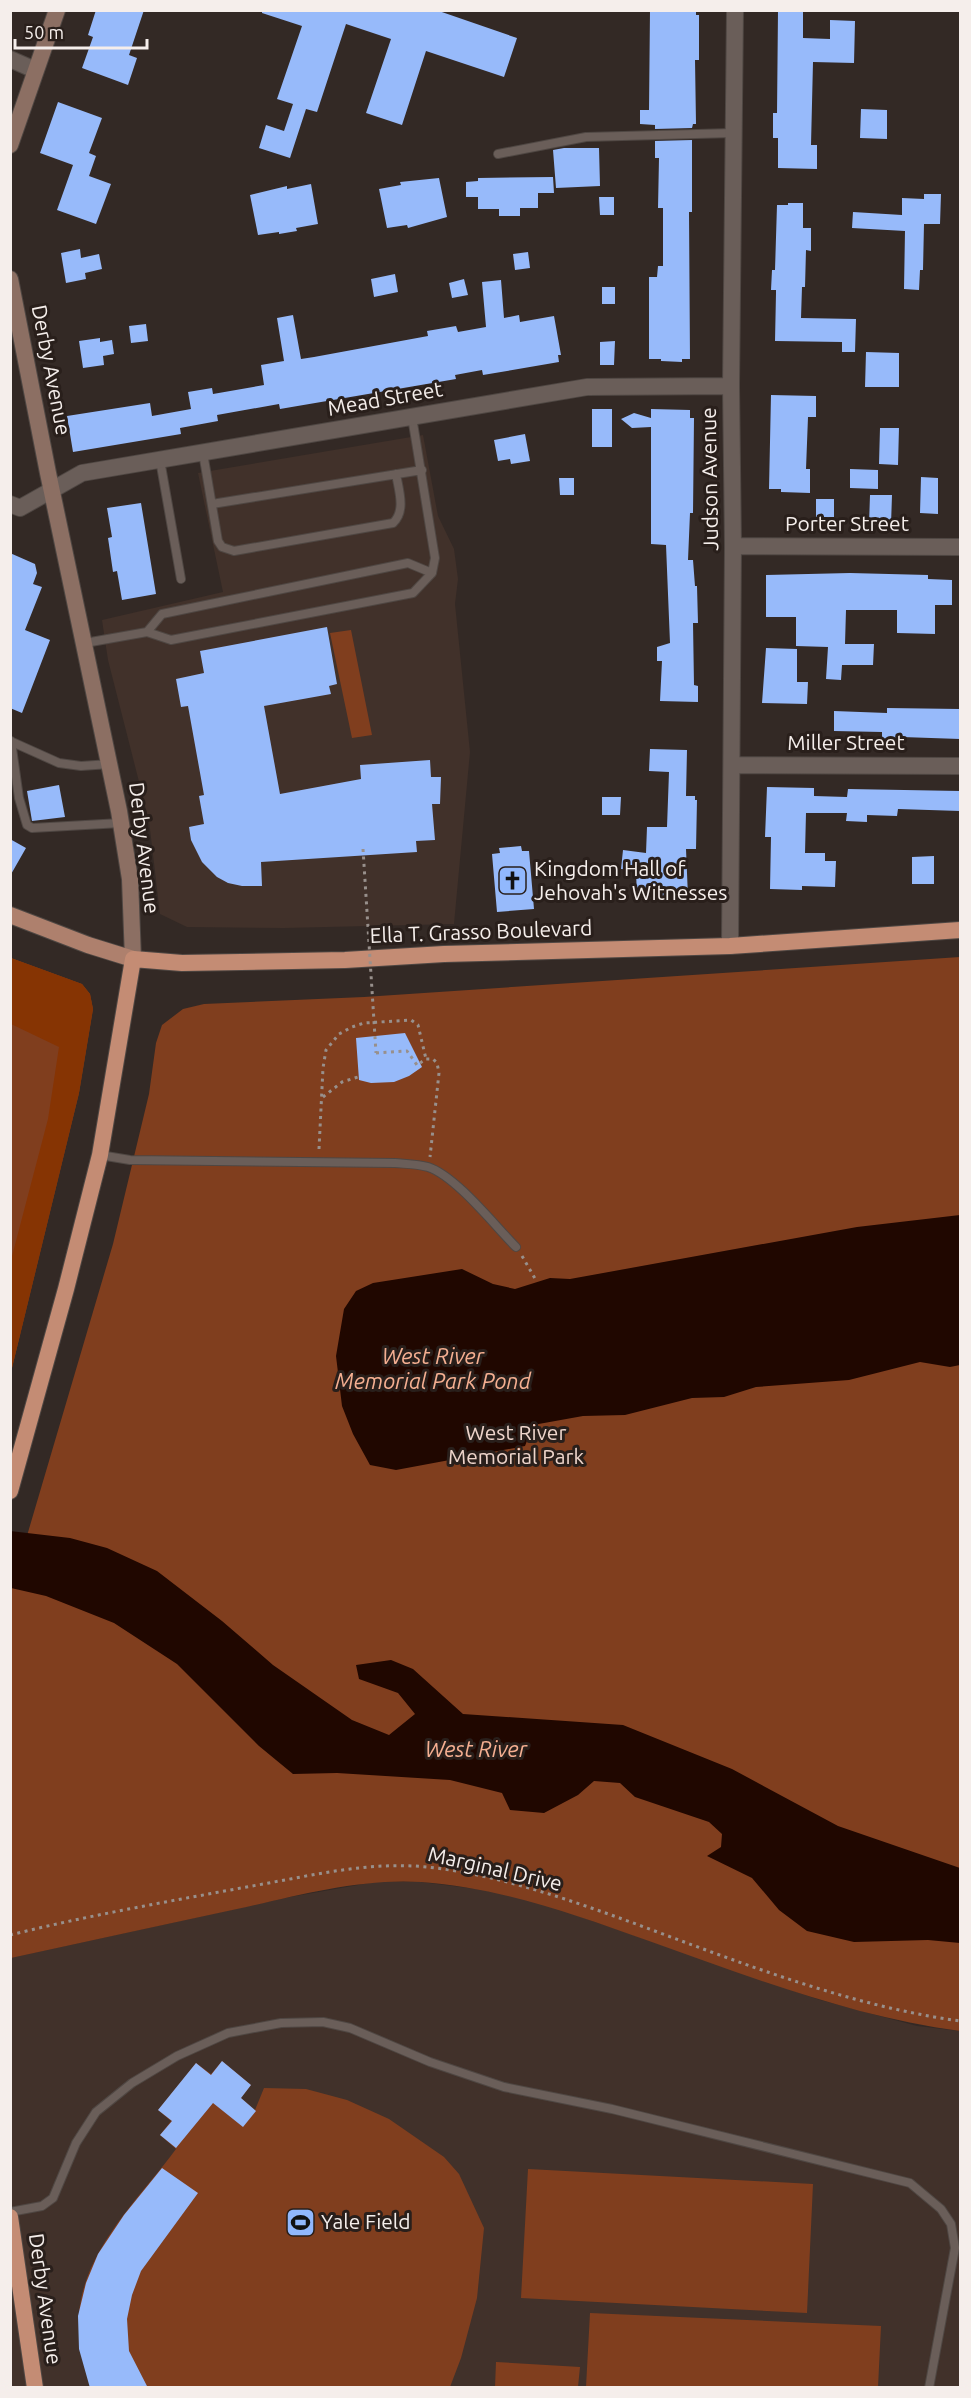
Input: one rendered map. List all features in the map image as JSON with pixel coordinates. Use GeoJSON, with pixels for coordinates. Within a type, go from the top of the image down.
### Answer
{"type":"FeatureCollection","features":[{"type":"Feature","properties":{"kind":"highway","name":"Ella T. Grasso Boulevard"},"geometry":{"type":"LineString","coordinates":[[133,959],[182,963],[252,962],[730,946],[960,930]]}},
{"type":"Feature","properties":{"kind":"highway","name":"Derby Avenue"},"geometry":{"type":"LineString","coordinates":[[10,1491],[66,1289],[100,1155],[133,959]]}},
{"type":"Feature","properties":{"kind":"highway","name":"Derby Avenue"},"geometry":{"type":"LineString","coordinates":[[10,2217],[35,2388]]}},
{"type":"Feature","properties":{"kind":"main road"},"geometry":{"type":"LineString","coordinates":[[10,145],[57,10]]}},
{"type":"Feature","properties":{"kind":"main road","name":"Derby Avenue"},"geometry":{"type":"LineString","coordinates":[[10,279],[121,823],[130,879],[133,959]]}},
{"type":"Feature","properties":{"kind":"main road","name":"Ella T. Grasso Boulevard"},"geometry":{"type":"LineString","coordinates":[[10,915],[88,945],[133,959]]}},
{"type":"Feature","properties":{"kind":"street","name":"Judson Avenue"},"geometry":{"type":"LineString","coordinates":[[730,946],[733,546],[731,386],[735,10]]}},
{"type":"Feature","properties":{"kind":"street"},"geometry":{"type":"LineString","coordinates":[[10,59],[35,70]]}},
{"type":"Feature","properties":{"kind":"street","name":"Mead Street"},"geometry":{"type":"LineString","coordinates":[[10,504],[20,508],[82,473],[587,387],[731,386]]}},
{"type":"Feature","properties":{"kind":"street","name":"Porter Street"},"geometry":{"type":"LineString","coordinates":[[733,546],[960,547]]}},
{"type":"Feature","properties":{"kind":"street","name":"Miller Street"},"geometry":{"type":"LineString","coordinates":[[732,765],[960,766]]}},
{"type":"Feature","properties":{"kind":"lane"},"geometry":{"type":"LineString","coordinates":[[498,154],[586,136],[733,133]]}},
{"type":"Feature","properties":{"kind":"lane"},"geometry":{"type":"LineString","coordinates":[[85,643],[147,632],[171,640],[413,593],[432,573],[435,558],[434,540],[412,417]]}},
{"type":"Feature","properties":{"kind":"lane"},"geometry":{"type":"LineString","coordinates":[[203,453],[218,541],[222,547],[234,551],[393,523],[398,518],[401,509],[396,474]]}},
{"type":"Feature","properties":{"kind":"lane"},"geometry":{"type":"LineString","coordinates":[[160,460],[181,579]]}},
{"type":"Feature","properties":{"kind":"lane"},"geometry":{"type":"LineString","coordinates":[[212,504],[422,470]]}},
{"type":"Feature","properties":{"kind":"lane"},"geometry":{"type":"LineString","coordinates":[[147,632],[162,614],[408,563],[432,573]]}},
{"type":"Feature","properties":{"kind":"lane"},"geometry":{"type":"LineString","coordinates":[[11,741],[59,763],[81,766],[110,764]]}},
{"type":"Feature","properties":{"kind":"lane"},"geometry":{"type":"LineString","coordinates":[[11,741],[19,798],[27,825],[32,828],[121,823]]}},
{"type":"Feature","properties":{"kind":"lane"},"geometry":{"type":"LineString","coordinates":[[100,1155],[130,1160],[395,1163],[428,1167],[463,1191],[516,1247]]}},
{"type":"Feature","properties":{"kind":"lane"},"geometry":{"type":"LineString","coordinates":[[10,2212],[42,2206],[53,2198],[76,2143],[96,2112],[132,2083],[177,2056],[228,2033],[281,2023],[322,2022],[350,2028],[430,2062],[504,2087],[612,2109],[910,2183],[940,2209],[951,2224],[955,2248],[929,2388]]}},
{"type":"Feature","properties":{"kind":"path"},"geometry":{"type":"LineString","coordinates":[[363,849],[376,1053],[407,1051],[418,1064],[426,1059],[433,1059],[437,1063],[439,1073],[428,1167]]}},
{"type":"Feature","properties":{"kind":"path"},"geometry":{"type":"LineString","coordinates":[[319,1163],[323,1068],[326,1050],[339,1034],[364,1023],[411,1020],[418,1025],[426,1059]]}},
{"type":"Feature","properties":{"kind":"path"},"geometry":{"type":"LineString","coordinates":[[322,1098],[342,1082],[358,1077]]}},
{"type":"Feature","properties":{"kind":"path"},"geometry":{"type":"LineString","coordinates":[[516,1247],[537,1282]]}},
{"type":"Feature","properties":{"kind":"path","name":"Marginal Drive"},"geometry":{"type":"LineString","coordinates":[[10,1935],[81,1918],[318,1874],[396,1865],[429,1867],[498,1881],[610,1914],[783,1977],[861,2001],[960,2021]]}},
{"type":"Feature","properties":{"kind":"shaded area"},"geometry":{"type":"Polygon","coordinates":[[[423,435],[438,516],[454,549],[458,579],[455,604],[470,752],[454,924],[284,928],[187,927],[160,914],[149,821],[108,660],[102,620],[223,592],[198,473],[423,435]]]}},
{"type":"Feature","properties":{"kind":"shaded area"},"geometry":{"type":"Polygon","coordinates":[[[11,958],[82,984],[90,994],[93,1009],[79,1093],[11,1372],[11,1260],[48,1119],[59,1047],[11,1024],[11,958]]]}},
{"type":"Feature","properties":{"kind":"shaded area"},"geometry":{"type":"Polygon","coordinates":[[[375,1882],[421,1882],[492,1891],[544,1904],[817,1999],[917,2026],[960,2031],[960,2387],[11,2387],[10,1958],[290,1897],[375,1882]]]}},
{"type":"Feature","properties":{"kind":"green space"},"geometry":{"type":"Polygon","coordinates":[[[351,630],[372,735],[352,738],[330,633],[351,630]]]}},
{"type":"Feature","properties":{"kind":"green space","name":"West River Memorial Park"},"geometry":{"type":"Polygon","coordinates":[[[960,957],[960,2031],[920,2025],[841,2006],[593,1921],[509,1896],[421,1882],[398,1881],[328,1889],[11,1958],[11,1590],[113,1244],[149,1094],[156,1043],[162,1025],[183,1009],[204,1004],[364,997],[960,957]]]}},
{"type":"Feature","properties":{"kind":"green space"},"geometry":{"type":"Polygon","coordinates":[[[11,958],[82,984],[90,994],[93,1009],[79,1093],[11,1372],[11,958]]]}},
{"type":"Feature","properties":{"kind":"green space","name":"Yale Field"},"geometry":{"type":"Polygon","coordinates":[[[222,2061],[251,2085],[241,2098],[255,2110],[264,2088],[306,2089],[347,2100],[389,2119],[444,2157],[459,2174],[484,2228],[477,2298],[461,2358],[450,2387],[91,2388],[81,2340],[79,2314],[83,2290],[91,2268],[102,2246],[116,2226],[176,2149],[160,2135],[171,2121],[158,2110],[196,2063],[211,2074],[222,2061]]]}},
{"type":"Feature","properties":{"kind":"green space"},"geometry":{"type":"Polygon","coordinates":[[[528,2169],[813,2184],[807,2313],[521,2298],[528,2169]]]}},
{"type":"Feature","properties":{"kind":"green space"},"geometry":{"type":"Polygon","coordinates":[[[590,2313],[881,2326],[878,2387],[586,2387],[590,2313]]]}},
{"type":"Feature","properties":{"kind":"green space"},"geometry":{"type":"Polygon","coordinates":[[[496,2362],[580,2367],[578,2387],[495,2387],[496,2362]]]}},
{"type":"Feature","properties":{"kind":"water","name":"West River Memorial Park Pond"},"geometry":{"type":"Polygon","coordinates":[[[960,1215],[960,1365],[950,1367],[920,1362],[849,1380],[756,1387],[724,1397],[692,1398],[625,1415],[583,1416],[533,1425],[525,1446],[396,1470],[370,1465],[353,1434],[342,1406],[336,1356],[344,1309],[356,1291],[373,1283],[462,1269],[493,1284],[515,1289],[550,1278],[570,1279],[857,1227],[960,1215]]]}},
{"type":"Feature","properties":{"kind":"water","name":"West River"},"geometry":{"type":"Polygon","coordinates":[[[10,1531],[70,1538],[107,1548],[157,1571],[222,1621],[273,1665],[352,1720],[389,1735],[415,1714],[398,1693],[359,1679],[356,1665],[391,1660],[413,1669],[463,1714],[623,1725],[732,1769],[838,1826],[960,1868],[960,1943],[928,1940],[854,1942],[807,1931],[779,1910],[752,1878],[707,1856],[721,1847],[722,1834],[709,1822],[635,1797],[620,1783],[594,1781],[578,1795],[544,1813],[510,1810],[502,1793],[450,1780],[337,1773],[293,1774],[259,1746],[177,1664],[114,1623],[46,1596],[11,1588],[10,1531]]]}},
{"type":"Feature","properties":{"kind":"building"},"geometry":{"type":"Polygon","coordinates":[[[96,10],[144,10],[129,55],[137,58],[128,85],[82,68],[93,37],[88,35],[96,10]]]}},
{"type":"Feature","properties":{"kind":"building"},"geometry":{"type":"Polygon","coordinates":[[[262,10],[436,10],[517,38],[504,77],[426,51],[402,125],[366,113],[391,39],[346,24],[317,112],[306,109],[290,158],[259,148],[266,125],[284,131],[293,104],[277,99],[302,26],[262,13],[262,10]]]}},
{"type":"Feature","properties":{"kind":"building"},"geometry":{"type":"Polygon","coordinates":[[[650,10],[696,10],[696,15],[699,15],[699,60],[695,60],[696,124],[693,124],[692,128],[655,129],[655,125],[640,124],[640,110],[649,110],[650,10]]]}},
{"type":"Feature","properties":{"kind":"building"},"geometry":{"type":"Polygon","coordinates":[[[778,10],[803,10],[803,38],[830,39],[830,20],[855,21],[854,63],[813,62],[811,145],[817,145],[817,169],[778,168],[778,138],[773,138],[773,113],[777,113],[778,10]]]}},
{"type":"Feature","properties":{"kind":"building"},"geometry":{"type":"Polygon","coordinates":[[[58,102],[102,118],[89,153],[96,156],[89,176],[111,184],[96,224],[57,210],[73,165],[40,153],[58,102]]]}},
{"type":"Feature","properties":{"kind":"building"},"geometry":{"type":"Polygon","coordinates":[[[861,109],[887,110],[887,139],[860,138],[861,109]]]}},
{"type":"Feature","properties":{"kind":"building"},"geometry":{"type":"Polygon","coordinates":[[[692,140],[692,212],[689,212],[690,359],[682,359],[682,362],[649,359],[649,277],[657,277],[658,266],[663,266],[663,208],[658,208],[659,158],[655,158],[655,141],[692,140]]]}},
{"type":"Feature","properties":{"kind":"building"},"geometry":{"type":"Polygon","coordinates":[[[599,148],[600,186],[556,188],[553,150],[599,148]]]}},
{"type":"Feature","properties":{"kind":"building"},"geometry":{"type":"Polygon","coordinates":[[[553,177],[554,193],[538,193],[538,208],[520,208],[520,216],[499,216],[499,209],[478,209],[478,197],[466,197],[466,182],[478,181],[478,178],[553,177]]]}},
{"type":"Feature","properties":{"kind":"building"},"geometry":{"type":"Polygon","coordinates":[[[439,178],[447,217],[408,228],[407,225],[387,228],[379,189],[401,185],[400,182],[439,178]]]}},
{"type":"Feature","properties":{"kind":"building"},"geometry":{"type":"Polygon","coordinates":[[[311,184],[318,224],[296,228],[297,231],[258,235],[250,195],[287,186],[287,189],[311,184]]]}},
{"type":"Feature","properties":{"kind":"building"},"geometry":{"type":"Polygon","coordinates":[[[924,194],[941,194],[940,224],[924,224],[923,270],[920,270],[919,290],[904,289],[905,231],[852,228],[853,212],[902,215],[902,198],[924,199],[924,194]]]}},
{"type":"Feature","properties":{"kind":"building"},"geometry":{"type":"Polygon","coordinates":[[[599,197],[614,197],[614,215],[600,215],[599,197]]]}},
{"type":"Feature","properties":{"kind":"building"},"geometry":{"type":"Polygon","coordinates":[[[788,203],[803,203],[803,228],[811,228],[811,251],[806,250],[801,318],[856,319],[855,352],[842,352],[842,342],[775,341],[776,290],[771,290],[772,270],[775,270],[777,205],[788,205],[788,203]]]}},
{"type":"Feature","properties":{"kind":"building"},"geometry":{"type":"Polygon","coordinates":[[[80,249],[81,258],[99,254],[102,269],[85,273],[86,279],[66,283],[61,253],[80,249]]]}},
{"type":"Feature","properties":{"kind":"building"},"geometry":{"type":"Polygon","coordinates":[[[528,252],[530,268],[515,270],[513,254],[528,252]]]}},
{"type":"Feature","properties":{"kind":"building"},"geometry":{"type":"Polygon","coordinates":[[[395,274],[398,292],[374,297],[371,279],[395,274]]]}},
{"type":"Feature","properties":{"kind":"building"},"geometry":{"type":"Polygon","coordinates":[[[464,279],[468,295],[452,298],[449,283],[464,279]]]}},
{"type":"Feature","properties":{"kind":"building"},"geometry":{"type":"Polygon","coordinates":[[[501,280],[504,318],[519,315],[520,322],[554,316],[561,355],[558,355],[559,362],[483,375],[482,370],[455,375],[456,379],[280,409],[279,404],[217,415],[218,421],[180,428],[181,434],[73,452],[67,416],[150,403],[152,416],[191,409],[188,392],[212,388],[213,394],[264,385],[261,365],[284,361],[277,318],[293,315],[301,359],[314,357],[428,336],[427,331],[456,326],[458,332],[486,327],[482,282],[501,280]]]}},
{"type":"Feature","properties":{"kind":"building"},"geometry":{"type":"Polygon","coordinates":[[[602,287],[615,287],[615,304],[602,304],[602,287]]]}},
{"type":"Feature","properties":{"kind":"building"},"geometry":{"type":"Polygon","coordinates":[[[146,324],[148,341],[131,343],[129,326],[146,324]]]}},
{"type":"Feature","properties":{"kind":"building"},"geometry":{"type":"Polygon","coordinates":[[[100,338],[100,342],[112,340],[114,354],[103,356],[104,365],[83,368],[79,341],[100,338]]]}},
{"type":"Feature","properties":{"kind":"building"},"geometry":{"type":"Polygon","coordinates":[[[615,341],[614,365],[600,365],[600,342],[615,341]]]}},
{"type":"Feature","properties":{"kind":"building"},"geometry":{"type":"Polygon","coordinates":[[[866,352],[899,353],[899,387],[865,387],[866,352]]]}},
{"type":"Feature","properties":{"kind":"building"},"geometry":{"type":"Polygon","coordinates":[[[771,395],[816,396],[816,417],[808,417],[806,469],[810,469],[810,493],[781,492],[781,489],[769,489],[771,395]]]}},
{"type":"Feature","properties":{"kind":"building"},"geometry":{"type":"Polygon","coordinates":[[[592,409],[612,409],[612,447],[592,447],[592,409]]]}},
{"type":"Feature","properties":{"kind":"building"},"geometry":{"type":"Polygon","coordinates":[[[651,409],[690,410],[690,418],[694,418],[693,513],[690,513],[688,560],[693,560],[695,586],[697,586],[698,623],[693,623],[694,685],[698,686],[698,702],[660,701],[662,661],[657,661],[657,647],[670,643],[666,545],[651,544],[651,427],[632,428],[621,419],[634,413],[651,418],[651,409]]]}},
{"type":"Feature","properties":{"kind":"building"},"geometry":{"type":"Polygon","coordinates":[[[880,428],[899,428],[898,465],[879,464],[880,428]]]}},
{"type":"Feature","properties":{"kind":"building"},"geometry":{"type":"Polygon","coordinates":[[[525,434],[530,461],[511,464],[510,459],[498,461],[494,440],[525,434]]]}},
{"type":"Feature","properties":{"kind":"building"},"geometry":{"type":"Polygon","coordinates":[[[850,469],[878,470],[878,489],[850,488],[850,469]]]}},
{"type":"Feature","properties":{"kind":"building"},"geometry":{"type":"Polygon","coordinates":[[[921,477],[938,478],[938,514],[920,513],[921,477]]]}},
{"type":"Feature","properties":{"kind":"building"},"geometry":{"type":"Polygon","coordinates":[[[559,478],[574,478],[574,495],[560,495],[559,478]]]}},
{"type":"Feature","properties":{"kind":"building"},"geometry":{"type":"Polygon","coordinates":[[[870,495],[892,495],[891,525],[869,525],[870,495]]]}},
{"type":"Feature","properties":{"kind":"building"},"geometry":{"type":"Polygon","coordinates":[[[816,499],[834,499],[834,517],[816,517],[816,499]]]}},
{"type":"Feature","properties":{"kind":"building"},"geometry":{"type":"Polygon","coordinates":[[[141,503],[156,594],[122,600],[117,571],[113,572],[108,538],[112,537],[107,508],[141,503]]]}},
{"type":"Feature","properties":{"kind":"building"},"geometry":{"type":"Polygon","coordinates":[[[10,553],[35,564],[37,573],[33,584],[42,587],[25,630],[50,640],[22,713],[10,708],[10,553]]]}},
{"type":"Feature","properties":{"kind":"building"},"geometry":{"type":"Polygon","coordinates":[[[850,573],[928,575],[928,579],[952,580],[952,605],[935,605],[935,634],[897,633],[897,610],[846,610],[845,644],[874,644],[873,665],[842,665],[841,680],[826,679],[828,647],[796,646],[796,617],[766,617],[766,575],[850,573]]]}},
{"type":"Feature","properties":{"kind":"building"},"geometry":{"type":"Polygon","coordinates":[[[327,627],[337,684],[329,686],[331,694],[264,706],[280,794],[361,779],[360,765],[430,760],[431,777],[441,777],[440,804],[432,804],[435,840],[416,841],[417,852],[261,862],[262,886],[228,883],[217,877],[202,862],[191,840],[189,827],[204,824],[199,796],[204,795],[188,706],[181,707],[176,679],[204,673],[200,651],[327,627]]]}},
{"type":"Feature","properties":{"kind":"building"},"geometry":{"type":"Polygon","coordinates":[[[766,648],[797,649],[797,682],[808,682],[807,704],[762,703],[766,648]]]}},
{"type":"Feature","properties":{"kind":"building"},"geometry":{"type":"Polygon","coordinates":[[[887,708],[960,709],[960,739],[902,737],[902,741],[882,741],[882,732],[834,731],[834,711],[887,713],[887,708]]]}},
{"type":"Feature","properties":{"kind":"building"},"geometry":{"type":"Polygon","coordinates":[[[650,749],[687,750],[686,796],[695,796],[697,800],[696,849],[686,849],[688,897],[637,899],[636,870],[621,869],[623,850],[646,853],[647,827],[667,827],[669,772],[649,771],[650,749]]]}},
{"type":"Feature","properties":{"kind":"building"},"geometry":{"type":"Polygon","coordinates":[[[59,785],[65,817],[32,821],[27,791],[59,785]]]}},
{"type":"Feature","properties":{"kind":"building"},"geometry":{"type":"Polygon","coordinates":[[[767,787],[814,788],[814,796],[847,797],[848,789],[960,791],[960,811],[898,809],[897,816],[867,815],[867,822],[846,821],[847,813],[806,813],[805,853],[825,853],[825,861],[836,861],[835,887],[802,886],[802,890],[770,889],[771,837],[765,837],[767,787]]]}},
{"type":"Feature","properties":{"kind":"building"},"geometry":{"type":"Polygon","coordinates":[[[602,797],[621,797],[620,815],[602,815],[602,797]]]}},
{"type":"Feature","properties":{"kind":"building"},"geometry":{"type":"Polygon","coordinates":[[[10,839],[26,848],[10,876],[10,839]]]}},
{"type":"Feature","properties":{"kind":"building","name":"Kingdom Hall of Jehovah's Witnesses"},"geometry":{"type":"Polygon","coordinates":[[[521,846],[522,851],[529,851],[534,909],[497,912],[492,854],[500,853],[499,848],[521,846]]]}},
{"type":"Feature","properties":{"kind":"building"},"geometry":{"type":"Polygon","coordinates":[[[934,856],[934,884],[912,884],[912,857],[934,856]]]}},
{"type":"Feature","properties":{"kind":"building"},"geometry":{"type":"Polygon","coordinates":[[[405,1033],[422,1067],[394,1082],[371,1083],[359,1080],[356,1038],[405,1033]]]}},
{"type":"Feature","properties":{"kind":"building"},"geometry":{"type":"Polygon","coordinates":[[[222,2061],[251,2085],[241,2098],[256,2111],[243,2127],[213,2103],[176,2148],[160,2135],[172,2121],[158,2110],[196,2063],[211,2075],[222,2061]]]}},
{"type":"Feature","properties":{"kind":"building"},"geometry":{"type":"Polygon","coordinates":[[[162,2168],[198,2193],[141,2271],[132,2295],[127,2319],[129,2351],[148,2388],[90,2388],[79,2349],[78,2316],[86,2283],[98,2254],[124,2215],[162,2168]]]}},
{"type":"Feature","properties":{"kind":"place","name":"Kingdom Hall of Jehovah's Witnesses"},"geometry":{"type":"Point","coordinates":[513,881]}},
{"type":"Feature","properties":{"kind":"place","name":"Yale Field"},"geometry":{"type":"Point","coordinates":[300,2222]}}]}
